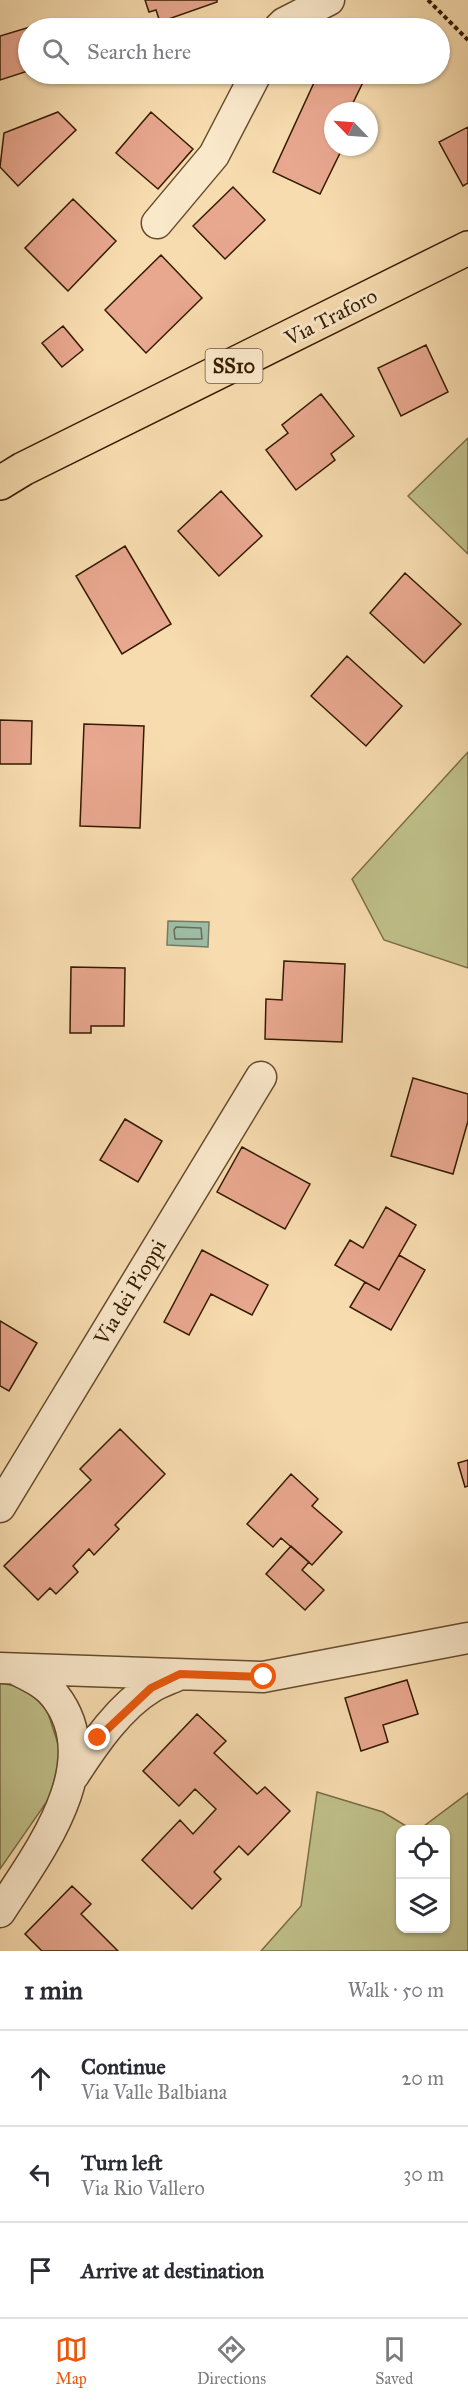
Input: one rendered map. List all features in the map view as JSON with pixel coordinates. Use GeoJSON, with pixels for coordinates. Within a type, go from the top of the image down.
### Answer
{"type":"FeatureCollection","features":[{"type":"Feature","properties":{"kind":"main road","name":"Via Traforo"},"geometry":{"type":"LineString","coordinates":[[0,483],[23,469],[468,248]]}},
{"type":"Feature","properties":{"kind":"street"},"geometry":{"type":"LineString","coordinates":[[294,18],[329,0]]}},
{"type":"Feature","properties":{"kind":"street"},"geometry":{"type":"LineString","coordinates":[[156,223],[214,155],[251,84]]}},
{"type":"Feature","properties":{"kind":"street","name":"Via dei Pioppi"},"geometry":{"type":"LineString","coordinates":[[0,1507],[261,1077]]}},
{"type":"Feature","properties":{"kind":"street"},"geometry":{"type":"LineString","coordinates":[[8,1669],[264,1677],[468,1638]]}},
{"type":"Feature","properties":{"kind":"street"},"geometry":{"type":"LineString","coordinates":[[8,1669],[39,1681],[55,1695],[68,1716],[75,1744],[72,1777]]}},
{"type":"Feature","properties":{"kind":"street"},"geometry":{"type":"LineString","coordinates":[[0,1912],[51,1831],[72,1777],[98,1738],[151,1688],[180,1674]]}},
{"type":"Feature","properties":{"kind":"path"},"geometry":{"type":"LineString","coordinates":[[428,0],[446,18]]}},
{"type":"Feature","properties":{"kind":"path"},"geometry":{"type":"LineString","coordinates":[[450,22],[468,40]]}},
{"type":"Feature","properties":{"kind":"green space"},"geometry":{"type":"Polygon","coordinates":[[[468,438],[468,554],[408,496],[468,438]]]}},
{"type":"Feature","properties":{"kind":"green space"},"geometry":{"type":"Polygon","coordinates":[[[468,752],[468,968],[384,940],[352,879],[468,752]]]}},
{"type":"Feature","properties":{"kind":"green space"},"geometry":{"type":"Polygon","coordinates":[[[0,1683],[25,1688],[47,1710],[61,1753],[50,1797],[0,1869],[0,1683]]]}},
{"type":"Feature","properties":{"kind":"green space"},"geometry":{"type":"Polygon","coordinates":[[[317,1792],[383,1812],[404,1825],[396,1825],[396,1933],[450,1933],[450,1825],[425,1825],[468,1793],[468,1951],[261,1951],[301,1906],[317,1792]]]}},
{"type":"Feature","properties":{"kind":"water"},"geometry":{"type":"Polygon","coordinates":[[[168,921],[209,922],[208,947],[167,945],[168,921]]]}},
{"type":"Feature","properties":{"kind":"building"},"geometry":{"type":"Polygon","coordinates":[[[145,0],[217,0],[217,2],[171,18],[159,18],[156,10],[149,12],[145,0]]]}},
{"type":"Feature","properties":{"kind":"building"},"geometry":{"type":"Polygon","coordinates":[[[18,31],[18,74],[0,80],[0,36],[18,31]]]}},
{"type":"Feature","properties":{"kind":"building"},"geometry":{"type":"Polygon","coordinates":[[[313,84],[362,84],[353,102],[324,102],[324,156],[339,156],[320,194],[273,172],[313,84]]]}},
{"type":"Feature","properties":{"kind":"building"},"geometry":{"type":"Polygon","coordinates":[[[58,112],[76,130],[18,186],[0,167],[4,133],[58,112]]]}},
{"type":"Feature","properties":{"kind":"building"},"geometry":{"type":"Polygon","coordinates":[[[151,112],[193,149],[158,189],[116,153],[151,112]]]}},
{"type":"Feature","properties":{"kind":"building"},"geometry":{"type":"Polygon","coordinates":[[[468,127],[468,183],[463,186],[439,142],[468,127]]]}},
{"type":"Feature","properties":{"kind":"building"},"geometry":{"type":"Polygon","coordinates":[[[233,187],[265,220],[225,259],[193,226],[233,187]]]}},
{"type":"Feature","properties":{"kind":"building"},"geometry":{"type":"Polygon","coordinates":[[[73,199],[116,241],[68,291],[25,248],[73,199]]]}},
{"type":"Feature","properties":{"kind":"building"},"geometry":{"type":"Polygon","coordinates":[[[161,255],[202,298],[146,353],[105,310],[161,255]]]}},
{"type":"Feature","properties":{"kind":"building"},"geometry":{"type":"Polygon","coordinates":[[[63,326],[83,350],[62,367],[42,343],[63,326]]]}},
{"type":"Feature","properties":{"kind":"building"},"geometry":{"type":"Polygon","coordinates":[[[426,345],[448,392],[401,416],[378,368],[426,345]]]}},
{"type":"Feature","properties":{"kind":"building"},"geometry":{"type":"Polygon","coordinates":[[[321,394],[354,436],[331,454],[335,460],[296,490],[266,450],[288,433],[282,425],[321,394]]]}},
{"type":"Feature","properties":{"kind":"building"},"geometry":{"type":"Polygon","coordinates":[[[221,491],[262,536],[219,576],[178,531],[221,491]]]}},
{"type":"Feature","properties":{"kind":"building"},"geometry":{"type":"Polygon","coordinates":[[[125,546],[171,624],[122,654],[76,576],[125,546]]]}},
{"type":"Feature","properties":{"kind":"building"},"geometry":{"type":"Polygon","coordinates":[[[405,573],[461,624],[424,663],[370,613],[405,573]]]}},
{"type":"Feature","properties":{"kind":"building"},"geometry":{"type":"Polygon","coordinates":[[[347,656],[402,706],[366,746],[311,696],[347,656]]]}},
{"type":"Feature","properties":{"kind":"building"},"geometry":{"type":"Polygon","coordinates":[[[0,720],[32,721],[31,764],[0,764],[0,720]]]}},
{"type":"Feature","properties":{"kind":"building"},"geometry":{"type":"Polygon","coordinates":[[[84,724],[144,726],[140,828],[80,826],[84,724]]]}},
{"type":"Feature","properties":{"kind":"building"},"geometry":{"type":"Polygon","coordinates":[[[284,961],[345,964],[342,1042],[265,1039],[266,999],[282,1000],[284,961]]]}},
{"type":"Feature","properties":{"kind":"building"},"geometry":{"type":"Polygon","coordinates":[[[71,967],[125,968],[124,1026],[91,1026],[91,1033],[70,1033],[71,967]]]}},
{"type":"Feature","properties":{"kind":"building"},"geometry":{"type":"Polygon","coordinates":[[[413,1078],[468,1094],[468,1121],[453,1174],[391,1156],[413,1078]]]}},
{"type":"Feature","properties":{"kind":"building"},"geometry":{"type":"Polygon","coordinates":[[[125,1119],[162,1141],[138,1182],[100,1160],[125,1119]]]}},
{"type":"Feature","properties":{"kind":"building"},"geometry":{"type":"Polygon","coordinates":[[[242,1147],[310,1184],[285,1229],[217,1192],[242,1147]]]}},
{"type":"Feature","properties":{"kind":"building"},"geometry":{"type":"Polygon","coordinates":[[[386,1207],[416,1225],[379,1290],[335,1265],[350,1240],[363,1248],[386,1207]]]}},
{"type":"Feature","properties":{"kind":"building"},"geometry":{"type":"Polygon","coordinates":[[[202,1250],[268,1285],[252,1315],[211,1294],[189,1335],[164,1322],[202,1250]]]}},
{"type":"Feature","properties":{"kind":"building"},"geometry":{"type":"Polygon","coordinates":[[[399,1255],[425,1270],[391,1330],[350,1307],[365,1282],[379,1290],[399,1255]]]}},
{"type":"Feature","properties":{"kind":"building"},"geometry":{"type":"Polygon","coordinates":[[[0,1321],[37,1343],[9,1391],[0,1386],[0,1321]]]}},
{"type":"Feature","properties":{"kind":"building"},"geometry":{"type":"Polygon","coordinates":[[[120,1429],[165,1474],[115,1525],[119,1529],[94,1555],[89,1549],[73,1566],[78,1572],[56,1594],[50,1588],[38,1600],[4,1566],[91,1480],[80,1469],[120,1429]]]}},
{"type":"Feature","properties":{"kind":"building"},"geometry":{"type":"Polygon","coordinates":[[[468,1460],[468,1486],[465,1487],[458,1463],[468,1460]]]}},
{"type":"Feature","properties":{"kind":"building"},"geometry":{"type":"Polygon","coordinates":[[[291,1474],[318,1499],[312,1506],[342,1532],[312,1565],[281,1538],[273,1547],[247,1524],[291,1474]]]}},
{"type":"Feature","properties":{"kind":"building"},"geometry":{"type":"Polygon","coordinates":[[[291,1546],[309,1562],[302,1570],[324,1590],[305,1610],[266,1574],[291,1546]]]}},
{"type":"Feature","properties":{"kind":"building"},"geometry":{"type":"Polygon","coordinates":[[[407,1680],[418,1714],[383,1725],[388,1742],[361,1751],[345,1698],[407,1680]]]}},
{"type":"Feature","properties":{"kind":"building"},"geometry":{"type":"Polygon","coordinates":[[[197,1714],[226,1741],[214,1753],[257,1794],[265,1787],[290,1811],[248,1855],[239,1846],[214,1872],[221,1879],[192,1909],[142,1860],[180,1820],[193,1834],[216,1809],[195,1789],[179,1806],[143,1771],[197,1714]]]}},
{"type":"Feature","properties":{"kind":"building"},"geometry":{"type":"Polygon","coordinates":[[[72,1886],[91,1904],[81,1914],[118,1951],[42,1951],[25,1934],[72,1886]]]}},
{"type":"Feature","properties":{"kind":"route"},"geometry":{"type":"LineString","coordinates":[[98,1738],[151,1688],[180,1674],[264,1677]]}}]}
